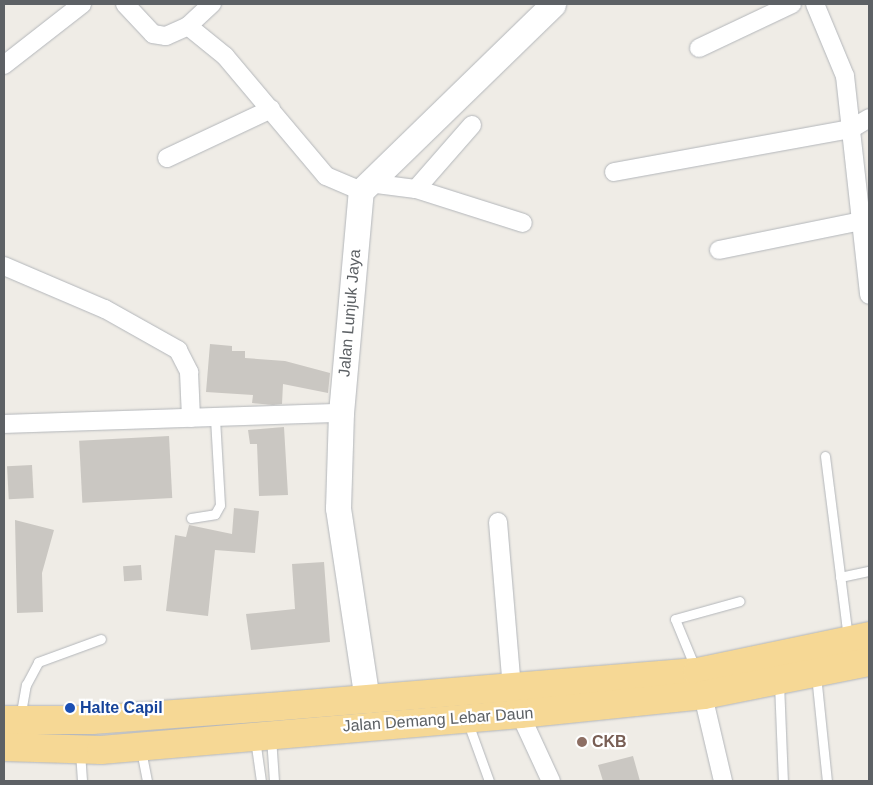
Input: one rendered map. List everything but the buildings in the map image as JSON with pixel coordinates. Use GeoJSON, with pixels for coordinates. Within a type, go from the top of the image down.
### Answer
{"type":"FeatureCollection","features":[{"type":"Feature","properties":{"kind":"highway","name":"Jalan Demang Lebar Daun"},"geometry":{"type":"LineString","coordinates":[[700,684],[859,638]]}},
{"type":"Feature","properties":{"kind":"highway","name":"Jalan Demang Lebar Daun"},"geometry":{"type":"LineString","coordinates":[[4,747],[80,750],[140,746],[367,700],[516,702],[700,684],[779,680],[869,662]]}},
{"type":"Feature","properties":{"kind":"highway","name":"Jalan Demang Lebar Daun"},"geometry":{"type":"LineString","coordinates":[[12,721],[262,721],[466,717],[516,702]]}},
{"type":"Feature","properties":{"kind":"street"},"geometry":{"type":"LineString","coordinates":[[4,65],[82,4]]}},
{"type":"Feature","properties":{"kind":"street"},"geometry":{"type":"LineString","coordinates":[[125,4],[153,34],[166,36],[188,26],[212,4]]}},
{"type":"Feature","properties":{"kind":"street"},"geometry":{"type":"LineString","coordinates":[[365,187],[554,4]]}},
{"type":"Feature","properties":{"kind":"street"},"geometry":{"type":"LineString","coordinates":[[699,48],[792,4]]}},
{"type":"Feature","properties":{"kind":"street"},"geometry":{"type":"LineString","coordinates":[[815,4],[840,56],[851,129],[861,221],[867,245],[869,295]]}},
{"type":"Feature","properties":{"kind":"street"},"geometry":{"type":"LineString","coordinates":[[188,26],[225,56],[326,176],[365,187],[416,189],[524,223]]}},
{"type":"Feature","properties":{"kind":"street"},"geometry":{"type":"LineString","coordinates":[[167,158],[271,109]]}},
{"type":"Feature","properties":{"kind":"street"},"geometry":{"type":"LineString","coordinates":[[614,172],[851,129],[869,118]]}},
{"type":"Feature","properties":{"kind":"street"},"geometry":{"type":"LineString","coordinates":[[416,189],[472,125]]}},
{"type":"Feature","properties":{"kind":"street","name":"Jalan Lunjuk Jaya"},"geometry":{"type":"LineString","coordinates":[[365,187],[342,413],[338,508],[367,700]]}},
{"type":"Feature","properties":{"kind":"street"},"geometry":{"type":"LineString","coordinates":[[719,250],[861,221]]}},
{"type":"Feature","properties":{"kind":"street"},"geometry":{"type":"LineString","coordinates":[[4,266],[105,309],[178,350],[189,372],[190,418]]}},
{"type":"Feature","properties":{"kind":"street"},"geometry":{"type":"LineString","coordinates":[[4,424],[342,413]]}},
{"type":"Feature","properties":{"kind":"street"},"geometry":{"type":"LineString","coordinates":[[498,522],[516,702],[552,781]]}},
{"type":"Feature","properties":{"kind":"street"},"geometry":{"type":"LineString","coordinates":[[700,684],[723,781]]}},
{"type":"Feature","properties":{"kind":"lane"},"geometry":{"type":"LineString","coordinates":[[191,518],[215,514],[221,500],[215,417]]}},
{"type":"Feature","properties":{"kind":"lane"},"geometry":{"type":"LineString","coordinates":[[825,456],[840,577],[859,638]]}},
{"type":"Feature","properties":{"kind":"lane"},"geometry":{"type":"LineString","coordinates":[[840,577],[869,571]]}},
{"type":"Feature","properties":{"kind":"lane"},"geometry":{"type":"LineString","coordinates":[[700,684],[676,619],[740,601]]}},
{"type":"Feature","properties":{"kind":"lane"},"geometry":{"type":"LineString","coordinates":[[12,721],[26,685],[38,662],[101,639]]}},
{"type":"Feature","properties":{"kind":"lane"},"geometry":{"type":"LineString","coordinates":[[815,673],[827,781]]}},
{"type":"Feature","properties":{"kind":"lane"},"geometry":{"type":"LineString","coordinates":[[779,680],[783,781]]}},
{"type":"Feature","properties":{"kind":"lane"},"geometry":{"type":"LineString","coordinates":[[466,717],[489,781]]}},
{"type":"Feature","properties":{"kind":"lane"},"geometry":{"type":"LineString","coordinates":[[261,781],[262,721]]}},
{"type":"Feature","properties":{"kind":"lane"},"geometry":{"type":"LineString","coordinates":[[262,721],[274,781]]}},
{"type":"Feature","properties":{"kind":"lane"},"geometry":{"type":"LineString","coordinates":[[140,746],[147,781]]}},
{"type":"Feature","properties":{"kind":"lane"},"geometry":{"type":"LineString","coordinates":[[80,750],[82,781]]}},
{"type":"Feature","properties":{"kind":"place","name":"Halte Capil"},"geometry":{"type":"Point","coordinates":[70,708]}},
{"type":"Feature","properties":{"kind":"place","name":"CKB"},"geometry":{"type":"Point","coordinates":[582,742]}}]}
